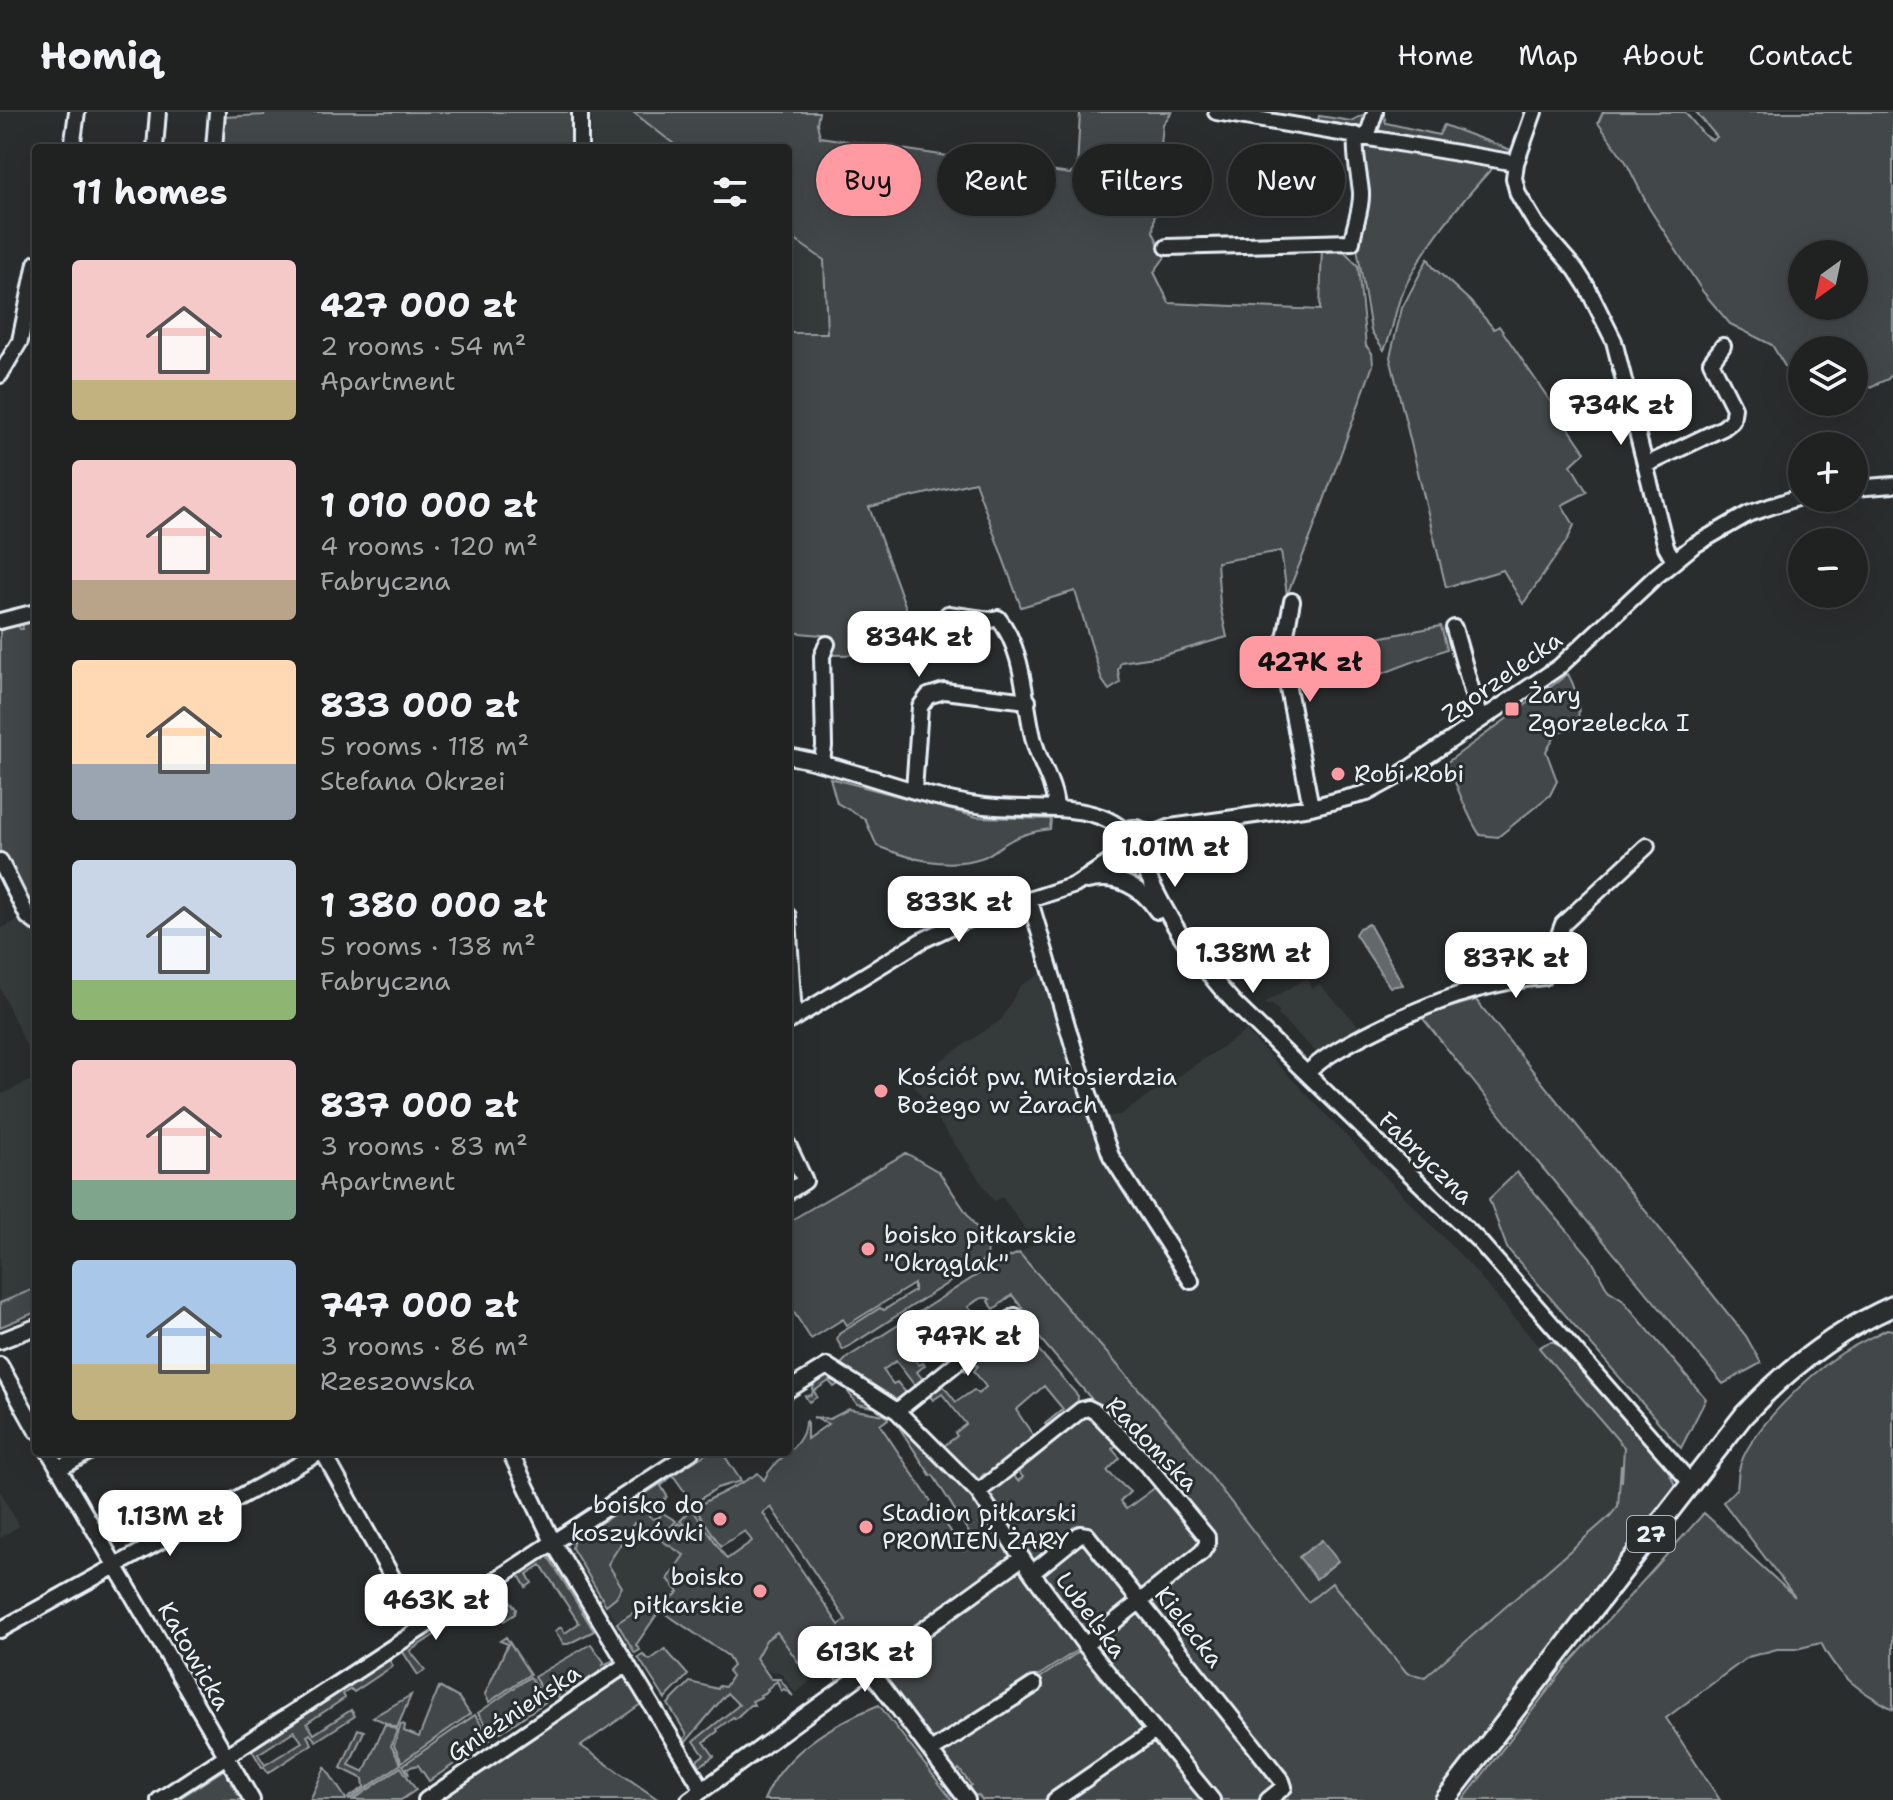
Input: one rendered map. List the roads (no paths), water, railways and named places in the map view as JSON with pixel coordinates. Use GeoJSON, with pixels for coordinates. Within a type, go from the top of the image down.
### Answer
{"type":"FeatureCollection","features":[{"type":"Feature","properties":{"kind":"main road","name":"27"},"geometry":{"type":"LineString","coordinates":[[1445,1800],[1744,1415],[1788,1372],[1839,1334],[1893,1306]]}},
{"type":"Feature","properties":{"kind":"street"},"geometry":{"type":"LineString","coordinates":[[73,144],[77,112]]}},
{"type":"Feature","properties":{"kind":"street"},"geometry":{"type":"LineString","coordinates":[[155,144],[158,112]]}},
{"type":"Feature","properties":{"kind":"street"},"geometry":{"type":"LineString","coordinates":[[214,144],[217,112]]}},
{"type":"Feature","properties":{"kind":"street"},"geometry":{"type":"LineString","coordinates":[[580,112],[580,144]]}},
{"type":"Feature","properties":{"kind":"street"},"geometry":{"type":"LineString","coordinates":[[1216,112],[1516,163]]}},
{"type":"Feature","properties":{"kind":"street"},"geometry":{"type":"LineString","coordinates":[[1167,247],[1352,242],[1361,192],[1354,154],[1375,112]]}},
{"type":"Feature","properties":{"kind":"street"},"geometry":{"type":"LineString","coordinates":[[1534,112],[1516,163],[1514,178],[1524,206],[1576,270],[1614,341],[1666,547],[1674,561]]}},
{"type":"Feature","properties":{"kind":"street"},"geometry":{"type":"LineString","coordinates":[[0,375],[20,341],[32,282]]}},
{"type":"Feature","properties":{"kind":"street"},"geometry":{"type":"LineString","coordinates":[[1646,465],[1732,421],[1734,408],[1711,362],[1723,346]]}},
{"type":"Feature","properties":{"kind":"street"},"geometry":{"type":"LineString","coordinates":[[1868,487],[1893,485]]}},
{"type":"Feature","properties":{"kind":"street","name":"Zgorzelecka"},"geometry":{"type":"LineString","coordinates":[[1148,836],[1158,830],[1311,807],[1367,793],[1398,776],[1559,667],[1674,561],[1719,529],[1788,501]]}},
{"type":"Feature","properties":{"kind":"street"},"geometry":{"type":"LineString","coordinates":[[1292,601],[1285,639],[1286,678],[1311,807]]}},
{"type":"Feature","properties":{"kind":"street"},"geometry":{"type":"LineString","coordinates":[[0,621],[32,613]]}},
{"type":"Feature","properties":{"kind":"street"},"geometry":{"type":"LineString","coordinates":[[948,614],[990,620],[998,618],[1005,626],[1024,680],[1033,739],[1056,798],[1056,809]]}},
{"type":"Feature","properties":{"kind":"street"},"geometry":{"type":"LineString","coordinates":[[1454,628],[1480,720]]}},
{"type":"Feature","properties":{"kind":"street"},"geometry":{"type":"LineString","coordinates":[[822,762],[822,656],[827,644]]}},
{"type":"Feature","properties":{"kind":"street"},"geometry":{"type":"LineString","coordinates":[[914,790],[920,707],[928,696],[944,691],[1028,701]]}},
{"type":"Feature","properties":{"kind":"street"},"geometry":{"type":"LineString","coordinates":[[792,757],[822,762],[966,803],[1056,809],[1103,816],[1114,821],[1125,832]]}},
{"type":"Feature","properties":{"kind":"street"},"geometry":{"type":"LineString","coordinates":[[1135,829],[1148,836],[1150,850],[1141,861],[1130,862],[1121,855],[1117,845],[1125,832],[1135,829]]}},
{"type":"Feature","properties":{"kind":"street"},"geometry":{"type":"LineString","coordinates":[[1308,1072],[1336,1051],[1440,1001],[1469,991],[1544,977],[1553,964],[1553,951],[1563,924],[1647,846]]}},
{"type":"Feature","properties":{"kind":"street"},"geometry":{"type":"LineString","coordinates":[[1082,882],[1121,855]]}},
{"type":"Feature","properties":{"kind":"street"},"geometry":{"type":"LineString","coordinates":[[0,861],[32,920]]}},
{"type":"Feature","properties":{"kind":"street","name":"Fabryczna"},"geometry":{"type":"LineString","coordinates":[[1141,861],[1191,954],[1225,994],[1478,1240],[1691,1483]]}},
{"type":"Feature","properties":{"kind":"street"},"geometry":{"type":"LineString","coordinates":[[792,1019],[921,941],[961,922],[1082,882],[1108,879],[1127,883],[1143,893],[1166,923],[1178,933]]}},
{"type":"Feature","properties":{"kind":"street"},"geometry":{"type":"LineString","coordinates":[[1030,901],[1078,1062],[1111,1156],[1191,1281]]}},
{"type":"Feature","properties":{"kind":"street"},"geometry":{"type":"LineString","coordinates":[[792,1153],[805,1178],[792,1190]]}},
{"type":"Feature","properties":{"kind":"street"},"geometry":{"type":"LineString","coordinates":[[897,1411],[1015,1316]]}},
{"type":"Feature","properties":{"kind":"street"},"geometry":{"type":"LineString","coordinates":[[0,1341],[32,1329]]}},
{"type":"Feature","properties":{"kind":"street"},"geometry":{"type":"LineString","coordinates":[[0,1365],[32,1423]]}},
{"type":"Feature","properties":{"kind":"street","name":"Lubelska"},"geometry":{"type":"LineString","coordinates":[[792,1384],[827,1366],[897,1411],[978,1492],[1085,1645],[1212,1800]]}},
{"type":"Feature","properties":{"kind":"street","name":"Radomska"},"geometry":{"type":"LineString","coordinates":[[978,1492],[1081,1410],[1088,1408],[1096,1412],[1152,1470],[1207,1537],[1202,1552],[1140,1602]]}},
{"type":"Feature","properties":{"kind":"street","name":"Katowicka"},"geometry":{"type":"LineString","coordinates":[[51,1456],[252,1800]]}},
{"type":"Feature","properties":{"kind":"street"},"geometry":{"type":"LineString","coordinates":[[58,1469],[82,1456]]}},
{"type":"Feature","properties":{"kind":"street"},"geometry":{"type":"LineString","coordinates":[[0,1630],[315,1456]]}},
{"type":"Feature","properties":{"kind":"street"},"geometry":{"type":"LineString","coordinates":[[324,1456],[421,1629]]}},
{"type":"Feature","properties":{"kind":"street"},"geometry":{"type":"LineString","coordinates":[[512,1456],[554,1544],[703,1790]]}},
{"type":"Feature","properties":{"kind":"street"},"geometry":{"type":"LineString","coordinates":[[159,1800],[685,1456]]}},
{"type":"Feature","properties":{"kind":"street","name":"Kielecka"},"geometry":{"type":"LineString","coordinates":[[1032,1573],[1084,1533],[1282,1781],[1284,1787],[1268,1800]]}},
{"type":"Feature","properties":{"kind":"street"},"geometry":{"type":"LineString","coordinates":[[689,1800],[1022,1558]]}},
{"type":"Feature","properties":{"kind":"street"},"geometry":{"type":"LineString","coordinates":[[1085,1645],[1140,1602]]}},
{"type":"Feature","properties":{"kind":"street","name":"Gnieźnieńska"},"geometry":{"type":"LineString","coordinates":[[426,1800],[627,1664]]}},
{"type":"Feature","properties":{"kind":"street"},"geometry":{"type":"LineString","coordinates":[[868,1668],[967,1800]]}},
{"type":"Feature","properties":{"kind":"street"},"geometry":{"type":"LineString","coordinates":[[931,1751],[1034,1685]]}},
{"type":"Feature","properties":{"kind":"street"},"geometry":{"type":"LineString","coordinates":[[1055,1800],[1155,1731]]}},
{"type":"Feature","properties":{"kind":"place","name":"Żary Zgorzelecka I"},"geometry":{"type":"Point","coordinates":[1512,709]}},
{"type":"Feature","properties":{"kind":"place","name":"Robi Robi"},"geometry":{"type":"Point","coordinates":[1338,774]}},
{"type":"Feature","properties":{"kind":"place","name":"Kościół pw. Miłosierdzia Bożego w Żarach"},"geometry":{"type":"Point","coordinates":[881,1091]}},
{"type":"Feature","properties":{"kind":"place","name":"boisko piłkarskie \"Okrąglak\""},"geometry":{"type":"Point","coordinates":[868,1249]}},
{"type":"Feature","properties":{"kind":"place","name":"boisko do koszykówki"},"geometry":{"type":"Point","coordinates":[720,1519]}},
{"type":"Feature","properties":{"kind":"place","name":"Stadion piłkarski PROMIEŃ ŻARY"},"geometry":{"type":"Point","coordinates":[866,1527]}},
{"type":"Feature","properties":{"kind":"place","name":"boisko piłkarskie"},"geometry":{"type":"Point","coordinates":[760,1591]}}]}
